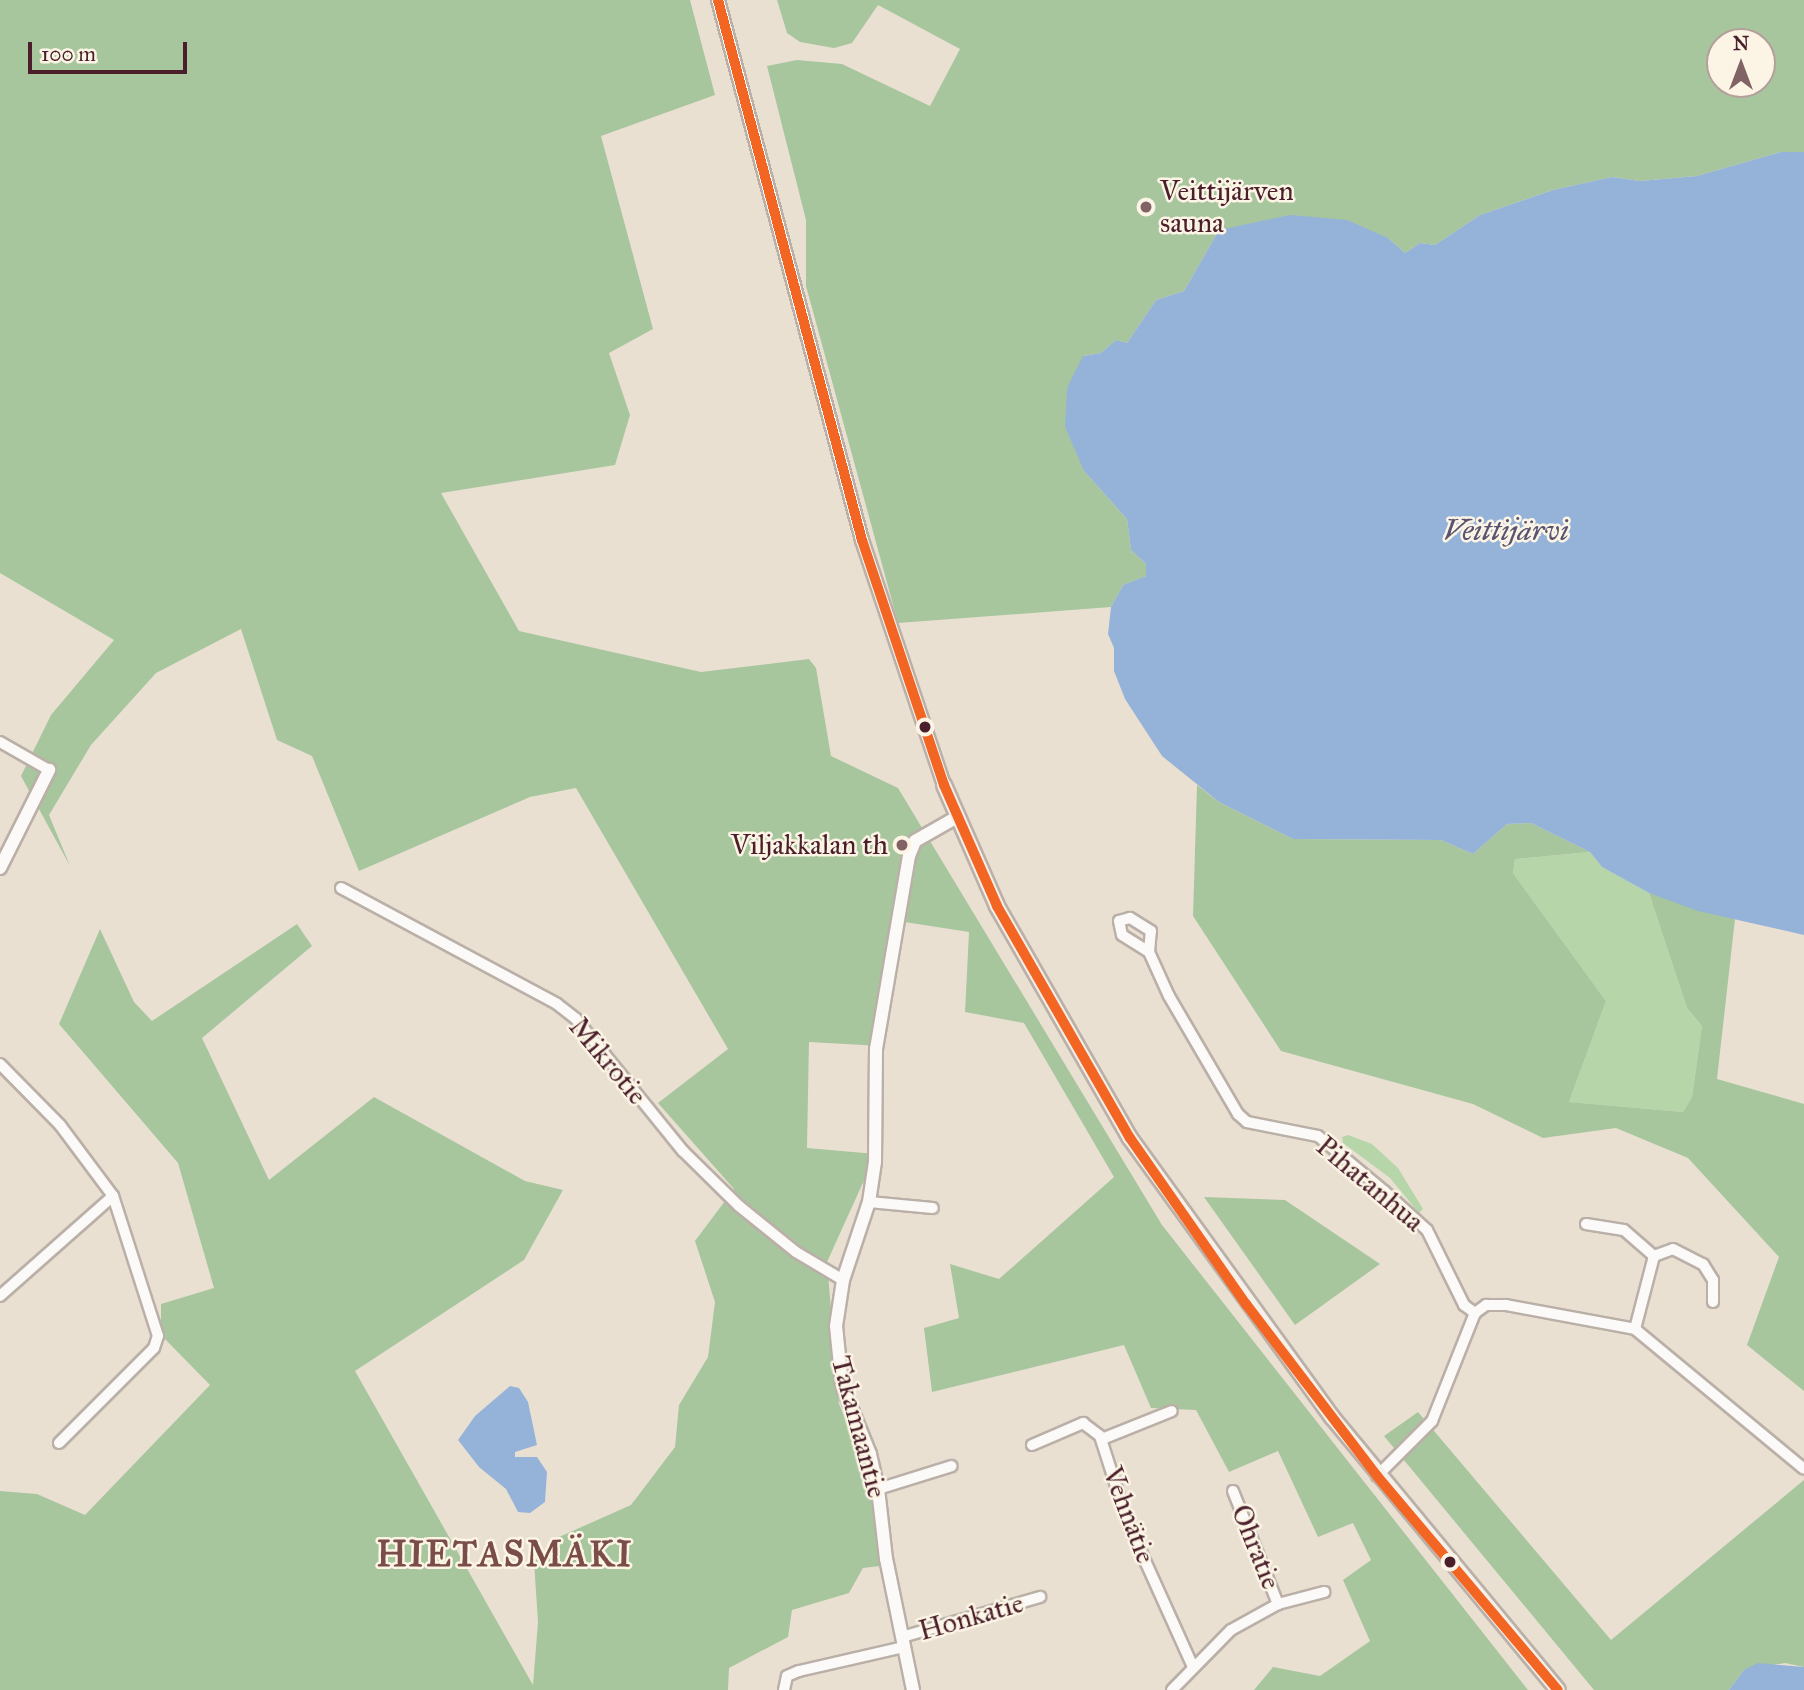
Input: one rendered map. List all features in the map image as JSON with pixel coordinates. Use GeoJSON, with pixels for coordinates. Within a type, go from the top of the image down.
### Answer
{"type":"FeatureCollection","features":[{"type":"Feature","properties":{"kind":"main road"},"geometry":{"type":"LineString","coordinates":[[944,785],[997,906],[1130,1138],[1246,1304],[1377,1476],[1558,1690]]}},
{"type":"Feature","properties":{"kind":"street"},"geometry":{"type":"LineString","coordinates":[[718,0],[862,540],[944,785]]}},
{"type":"Feature","properties":{"kind":"street"},"geometry":{"type":"LineString","coordinates":[[0,742],[48,770],[0,868]]}},
{"type":"Feature","properties":{"kind":"street","name":"Takamaantie"},"geometry":{"type":"LineString","coordinates":[[913,1690],[886,1559],[878,1489],[870,1454],[842,1385],[836,1326],[843,1280],[869,1202],[875,1162],[876,1049],[909,856],[915,841],[957,817]]}},
{"type":"Feature","properties":{"kind":"street","name":"Mikrotie"},"geometry":{"type":"LineString","coordinates":[[341,888],[557,1004],[576,1019],[683,1151],[739,1206],[796,1252],[843,1280]]}},
{"type":"Feature","properties":{"kind":"street","name":"Pihatanhua"},"geometry":{"type":"LineString","coordinates":[[1149,952],[1238,1114],[1247,1122],[1318,1136],[1384,1191],[1427,1230],[1464,1305],[1475,1313]]}},
{"type":"Feature","properties":{"kind":"street"},"geometry":{"type":"LineString","coordinates":[[0,1064],[60,1125],[113,1196],[158,1336],[154,1348],[59,1443]]}},
{"type":"Feature","properties":{"kind":"street"},"geometry":{"type":"LineString","coordinates":[[0,1296],[113,1196]]}},
{"type":"Feature","properties":{"kind":"street"},"geometry":{"type":"LineString","coordinates":[[869,1202],[933,1208]]}},
{"type":"Feature","properties":{"kind":"street"},"geometry":{"type":"LineString","coordinates":[[1587,1224],[1624,1230],[1654,1256]]}},
{"type":"Feature","properties":{"kind":"street"},"geometry":{"type":"LineString","coordinates":[[1654,1256],[1673,1248],[1703,1265],[1713,1280],[1713,1302]]}},
{"type":"Feature","properties":{"kind":"street"},"geometry":{"type":"LineString","coordinates":[[1635,1329],[1654,1256]]}},
{"type":"Feature","properties":{"kind":"street"},"geometry":{"type":"LineString","coordinates":[[1377,1476],[1432,1421],[1475,1313],[1486,1305],[1506,1305],[1635,1329],[1790,1462],[1804,1469]]}},
{"type":"Feature","properties":{"kind":"street"},"geometry":{"type":"LineString","coordinates":[[1102,1439],[1172,1411]]}},
{"type":"Feature","properties":{"kind":"street","name":"Vehnätie"},"geometry":{"type":"LineString","coordinates":[[1032,1445],[1083,1423],[1102,1439],[1128,1523],[1192,1665]]}},
{"type":"Feature","properties":{"kind":"street"},"geometry":{"type":"LineString","coordinates":[[878,1489],[952,1466]]}},
{"type":"Feature","properties":{"kind":"street","name":"Ohratie"},"geometry":{"type":"LineString","coordinates":[[1233,1491],[1278,1604]]}},
{"type":"Feature","properties":{"kind":"street"},"geometry":{"type":"LineString","coordinates":[[1172,1690],[1192,1665],[1231,1630],[1278,1604],[1324,1592]]}},
{"type":"Feature","properties":{"kind":"street","name":"Honkatie"},"geometry":{"type":"LineString","coordinates":[[784,1690],[787,1676],[799,1671],[903,1642],[1040,1597]]}},
{"type":"Feature","properties":{"kind":"green space"},"geometry":{"type":"Polygon","coordinates":[[[0,0],[690,0],[715,95],[601,136],[653,329],[609,353],[630,415],[615,465],[441,493],[519,631],[701,672],[809,659],[816,668],[831,756],[898,788],[1162,1225],[1528,1690],[1254,1690],[1273,1667],[1320,1676],[1370,1641],[1343,1580],[1371,1560],[1353,1523],[1318,1537],[1278,1451],[1229,1472],[1196,1410],[1151,1408],[1124,1345],[932,1392],[924,1328],[959,1318],[950,1264],[999,1279],[1114,1177],[1024,1023],[965,1012],[969,932],[898,921],[881,1046],[809,1042],[807,1148],[876,1154],[827,1262],[839,1404],[870,1470],[880,1566],[863,1568],[849,1593],[792,1610],[788,1637],[729,1668],[728,1690],[0,1690],[0,1491],[37,1494],[85,1515],[210,1385],[161,1335],[161,1304],[214,1288],[178,1163],[59,1024],[100,929],[134,1002],[152,1021],[297,924],[312,946],[202,1038],[269,1180],[374,1097],[525,1181],[563,1190],[524,1260],[355,1371],[533,1685],[538,1622],[534,1562],[559,1537],[631,1505],[675,1447],[679,1405],[708,1357],[715,1302],[695,1241],[734,1189],[658,1103],[728,1049],[576,788],[530,797],[359,871],[312,756],[277,740],[241,629],[156,673],[91,745],[49,815],[70,866],[21,776],[51,715],[114,640],[0,573],[0,0]]]}},
{"type":"Feature","properties":{"kind":"green space"},"geometry":{"type":"Polygon","coordinates":[[[777,0],[1804,0],[1804,152],[1781,152],[1697,176],[1640,181],[1612,177],[1553,190],[1480,215],[1435,245],[1420,243],[1405,253],[1388,238],[1219,230],[1184,291],[1156,300],[1127,343],[1116,340],[1101,353],[1083,356],[1084,471],[1127,519],[1131,550],[1146,564],[1146,576],[1123,585],[1111,607],[898,623],[806,286],[806,220],[767,66],[797,60],[842,64],[930,106],[960,49],[878,5],[852,43],[834,48],[800,42],[787,33],[777,0]]]}},
{"type":"Feature","properties":{"kind":"green space"},"geometry":{"type":"Polygon","coordinates":[[[1197,785],[1219,802],[1293,839],[1441,840],[1473,854],[1507,824],[1531,823],[1590,852],[1515,859],[1513,873],[1606,1001],[1569,1102],[1683,1112],[1692,1097],[1702,1026],[1687,1008],[1649,893],[1735,919],[1717,1079],[1804,1104],[1804,1391],[1747,1345],[1779,1257],[1688,1158],[1616,1128],[1543,1138],[1473,1104],[1281,1051],[1193,916],[1197,785]]]}},
{"type":"Feature","properties":{"kind":"green space"},"geometry":{"type":"Polygon","coordinates":[[[1590,852],[1602,867],[1649,893],[1687,1008],[1702,1026],[1692,1097],[1683,1112],[1569,1102],[1606,1001],[1513,873],[1515,859],[1590,852]]]}},
{"type":"Feature","properties":{"kind":"green space"},"geometry":{"type":"Polygon","coordinates":[[[1348,1135],[1372,1144],[1398,1168],[1423,1209],[1419,1213],[1390,1178],[1343,1143],[1342,1137],[1348,1135]]]}},
{"type":"Feature","properties":{"kind":"green space"},"geometry":{"type":"Polygon","coordinates":[[[1204,1197],[1285,1200],[1380,1264],[1295,1325],[1204,1197]]]}},
{"type":"Feature","properties":{"kind":"green space"},"geometry":{"type":"Polygon","coordinates":[[[1418,1412],[1611,1640],[1804,1480],[1804,1667],[1785,1663],[1744,1670],[1729,1690],[1594,1690],[1384,1436],[1418,1412]]]}},
{"type":"Feature","properties":{"kind":"water","name":"Veittijärvi"},"geometry":{"type":"Polygon","coordinates":[[[1781,152],[1804,152],[1804,935],[1698,911],[1649,893],[1602,867],[1590,852],[1531,823],[1507,824],[1473,854],[1441,840],[1293,839],[1219,802],[1162,756],[1125,699],[1114,671],[1114,648],[1108,634],[1111,607],[1123,585],[1146,576],[1146,564],[1131,550],[1127,519],[1084,471],[1065,427],[1067,388],[1083,356],[1101,353],[1116,340],[1127,343],[1156,300],[1184,291],[1219,230],[1290,215],[1347,220],[1388,238],[1405,253],[1420,243],[1435,245],[1480,215],[1553,190],[1612,177],[1640,181],[1697,176],[1781,152]]]}},
{"type":"Feature","properties":{"kind":"water"},"geometry":{"type":"Polygon","coordinates":[[[510,1386],[519,1388],[528,1402],[537,1445],[515,1452],[515,1457],[537,1457],[547,1472],[545,1502],[530,1513],[518,1512],[506,1489],[479,1467],[458,1440],[475,1416],[510,1386]]]}},
{"type":"Feature","properties":{"kind":"water"},"geometry":{"type":"Polygon","coordinates":[[[1758,1663],[1804,1667],[1804,1690],[1729,1690],[1744,1670],[1758,1663]]]}},
{"type":"Feature","properties":{"kind":"transit line"},"geometry":{"type":"LineString","coordinates":[[718,0],[862,540],[944,785],[997,906],[1130,1138],[1246,1304],[1377,1476],[1558,1690]]}},
{"type":"Feature","properties":{"kind":"place","name":"Veittijärven sauna"},"geometry":{"type":"Point","coordinates":[1146,207]}},
{"type":"Feature","properties":{"kind":"place","name":"Viljakkalan th"},"geometry":{"type":"Point","coordinates":[902,845]}},
{"type":"Feature","properties":{"kind":"district","name":"HIETASMÄKI"},"geometry":{"type":"Point","coordinates":[505,1555]}}]}
